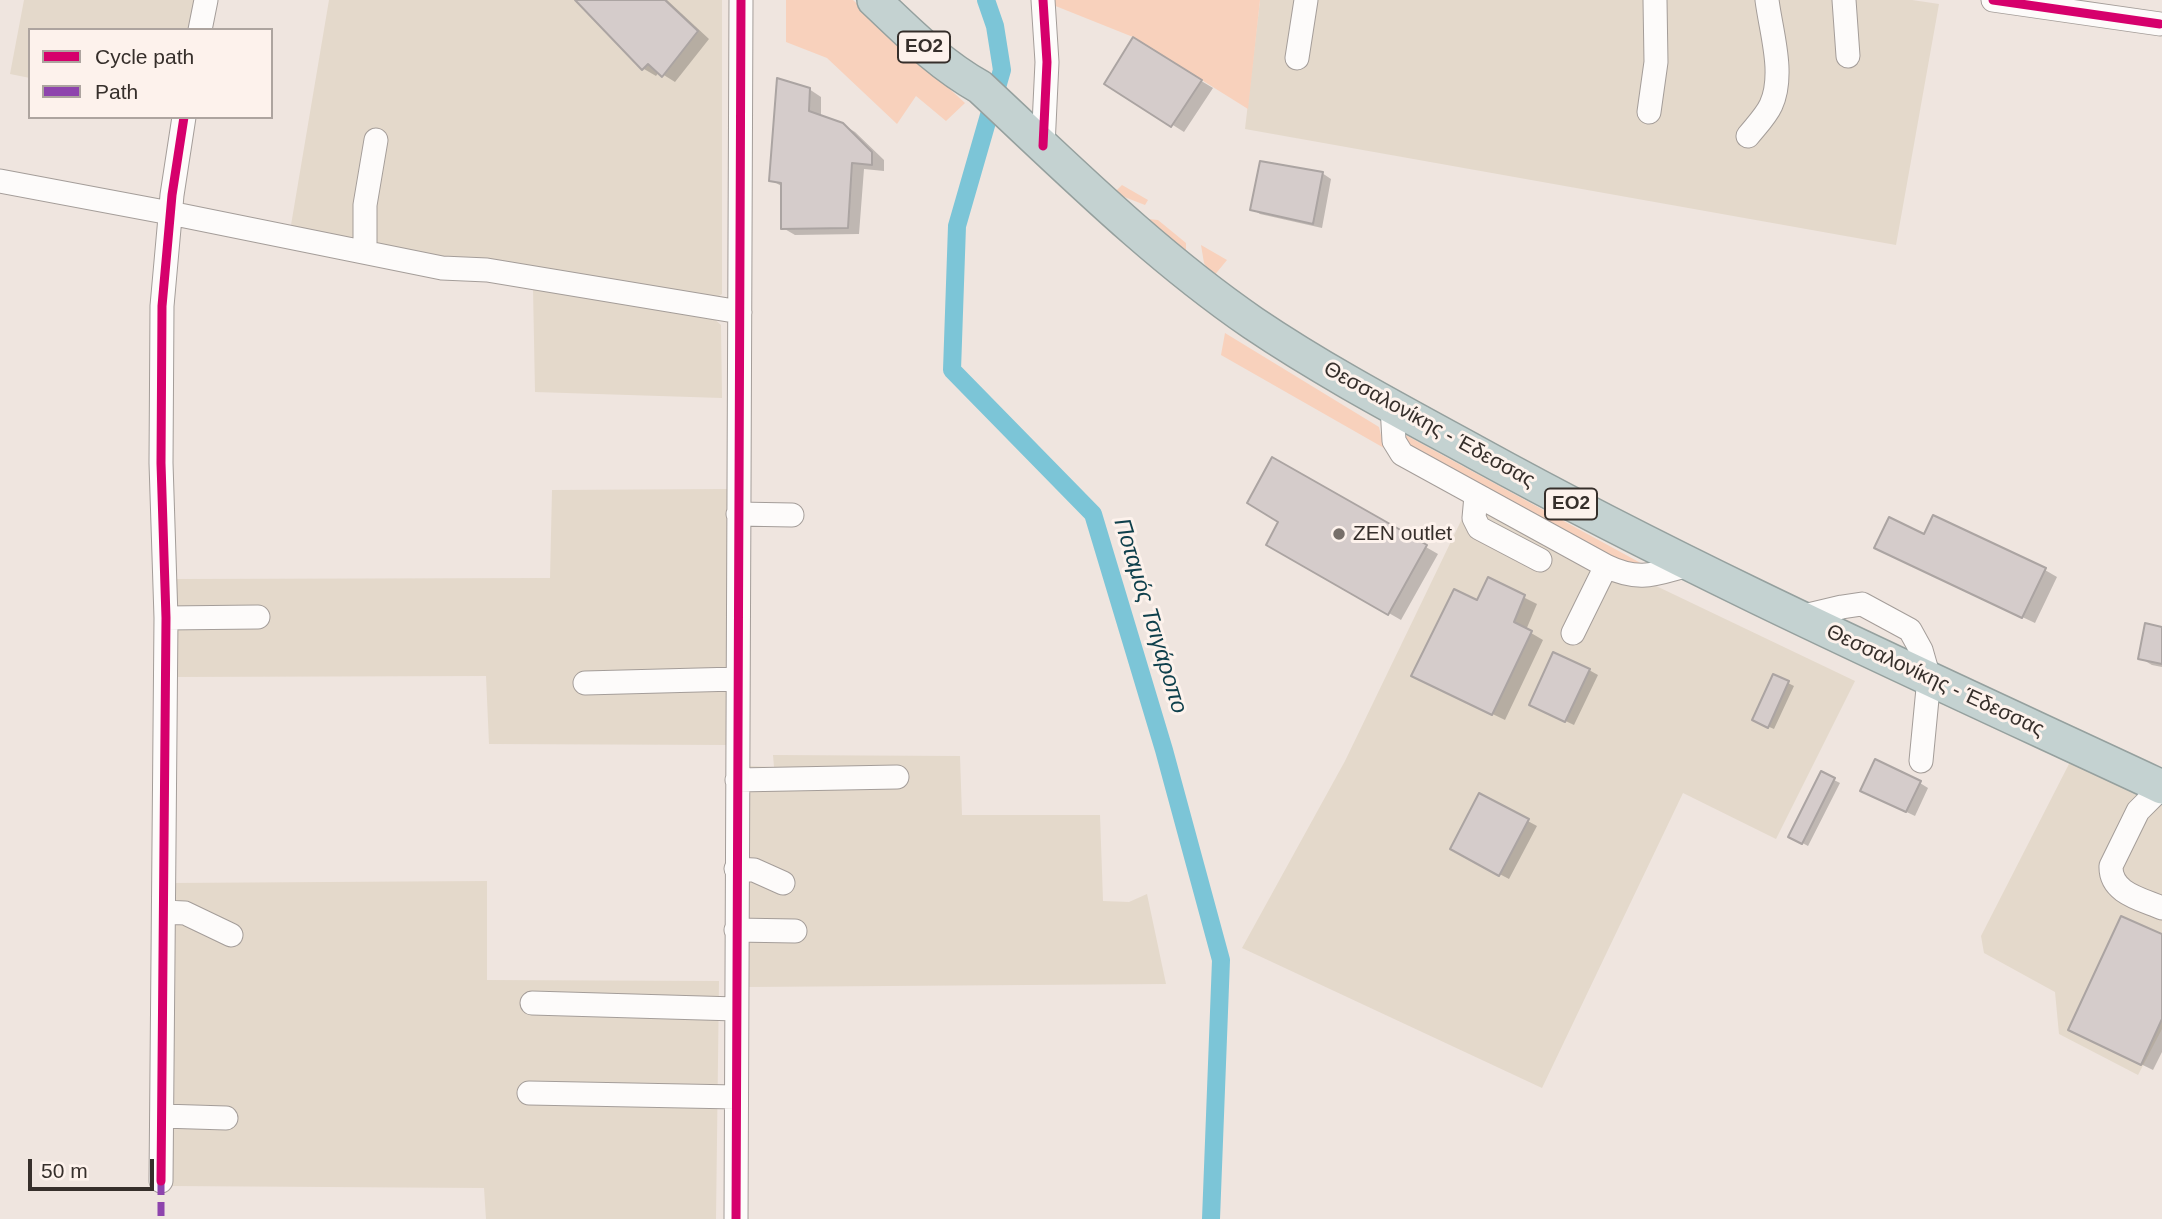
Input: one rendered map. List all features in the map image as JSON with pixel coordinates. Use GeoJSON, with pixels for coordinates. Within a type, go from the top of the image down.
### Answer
{"type":"FeatureCollection","features":[{"type":"Feature","properties":{"kind":"highway","name":"Θεσσαλονίκης - Έδεσσας"},"geometry":{"type":"LineString","coordinates":[[874,0],[954,72],[980,87],[1120,217],[1203,286],[1254,323],[1392,406],[1555,496],[1800,617],[2162,787]]}},
{"type":"Feature","properties":{"kind":"highway","name":"Θεσσαλονίκης - Έδεσσας"},"geometry":{"type":"LineString","coordinates":[[901,0],[965,65],[980,87]]}},
{"type":"Feature","properties":{"kind":"street"},"geometry":{"type":"LineString","coordinates":[[200,28],[206,0]]}},
{"type":"Feature","properties":{"kind":"street"},"geometry":{"type":"LineString","coordinates":[[736,1219],[741,0]]}},
{"type":"Feature","properties":{"kind":"street"},"geometry":{"type":"LineString","coordinates":[[1038,140],[1047,62],[1043,0]]}},
{"type":"Feature","properties":{"kind":"street"},"geometry":{"type":"LineString","coordinates":[[1297,58],[1306,0]]}},
{"type":"Feature","properties":{"kind":"street"},"geometry":{"type":"LineString","coordinates":[[1649,112],[1656,62],[1655,0]]}},
{"type":"Feature","properties":{"kind":"street"},"geometry":{"type":"LineString","coordinates":[[1748,136],[1771,105],[1776,92],[1776,62],[1767,0]]}},
{"type":"Feature","properties":{"kind":"street"},"geometry":{"type":"LineString","coordinates":[[1844,0],[1849,56]]}},
{"type":"Feature","properties":{"kind":"street"},"geometry":{"type":"LineString","coordinates":[[1993,0],[2160,24]]}},
{"type":"Feature","properties":{"kind":"street"},"geometry":{"type":"LineString","coordinates":[[161,1181],[166,618],[161,463],[162,306],[170,213],[184,119]]}},
{"type":"Feature","properties":{"kind":"street"},"geometry":{"type":"LineString","coordinates":[[365,251],[365,205],[376,140]]}},
{"type":"Feature","properties":{"kind":"street"},"geometry":{"type":"LineString","coordinates":[[0,181],[442,268],[488,270],[740,312]]}},
{"type":"Feature","properties":{"kind":"street"},"geometry":{"type":"LineString","coordinates":[[1392,406],[1394,441],[1398,450],[1606,566],[1620,573],[1644,576],[1692,564]]}},
{"type":"Feature","properties":{"kind":"street"},"geometry":{"type":"LineString","coordinates":[[1476,495],[1475,518],[1479,528],[1540,560]]}},
{"type":"Feature","properties":{"kind":"street"},"geometry":{"type":"LineString","coordinates":[[738,514],[792,516]]}},
{"type":"Feature","properties":{"kind":"street"},"geometry":{"type":"LineString","coordinates":[[1573,633],[1606,566]]}},
{"type":"Feature","properties":{"kind":"street"},"geometry":{"type":"LineString","coordinates":[[166,618],[258,617]]}},
{"type":"Feature","properties":{"kind":"street"},"geometry":{"type":"LineString","coordinates":[[1921,761],[1929,678]]}},
{"type":"Feature","properties":{"kind":"street"},"geometry":{"type":"LineString","coordinates":[[585,683],[737,679]]}},
{"type":"Feature","properties":{"kind":"street"},"geometry":{"type":"LineString","coordinates":[[737,780],[897,777]]}},
{"type":"Feature","properties":{"kind":"street"},"geometry":{"type":"LineString","coordinates":[[2162,787],[2138,810],[2111,866],[2111,876],[2114,883],[2124,891],[2162,908]]}},
{"type":"Feature","properties":{"kind":"street"},"geometry":{"type":"LineString","coordinates":[[736,869],[754,870],[783,883]]}},
{"type":"Feature","properties":{"kind":"street"},"geometry":{"type":"LineString","coordinates":[[164,912],[185,914],[231,935]]}},
{"type":"Feature","properties":{"kind":"street"},"geometry":{"type":"LineString","coordinates":[[736,930],[795,931]]}},
{"type":"Feature","properties":{"kind":"street"},"geometry":{"type":"LineString","coordinates":[[532,1003],[736,1009]]}},
{"type":"Feature","properties":{"kind":"street"},"geometry":{"type":"LineString","coordinates":[[529,1093],[736,1097]]}},
{"type":"Feature","properties":{"kind":"street"},"geometry":{"type":"LineString","coordinates":[[162,1116],[226,1118]]}},
{"type":"Feature","properties":{"kind":"shaded area"},"geometry":{"type":"Polygon","coordinates":[[[24,0],[200,0],[194,28],[28,28],[28,78],[10,74],[24,0]]]}},
{"type":"Feature","properties":{"kind":"shaded area"},"geometry":{"type":"Polygon","coordinates":[[[329,0],[722,0],[722,294],[712,301],[455,265],[290,231],[329,0]]]}},
{"type":"Feature","properties":{"kind":"shaded area"},"geometry":{"type":"Polygon","coordinates":[[[786,0],[853,0],[965,103],[946,121],[916,96],[897,124],[827,58],[786,42],[786,0]]]}},
{"type":"Feature","properties":{"kind":"shaded area"},"geometry":{"type":"Polygon","coordinates":[[[1052,0],[1260,0],[1248,109],[1133,37],[1053,5],[1052,0]]]}},
{"type":"Feature","properties":{"kind":"shaded area"},"geometry":{"type":"Polygon","coordinates":[[[1260,0],[1912,0],[1939,4],[1896,245],[1245,129],[1260,0]]]}},
{"type":"Feature","properties":{"kind":"shaded area"},"geometry":{"type":"Polygon","coordinates":[[[1122,185],[1148,200],[1145,205],[1114,193],[1122,185]]]}},
{"type":"Feature","properties":{"kind":"shaded area"},"geometry":{"type":"Polygon","coordinates":[[[1140,218],[1158,220],[1186,243],[1186,260],[1140,218]]]}},
{"type":"Feature","properties":{"kind":"shaded area"},"geometry":{"type":"Polygon","coordinates":[[[1201,245],[1227,260],[1213,277],[1204,263],[1201,245]]]}},
{"type":"Feature","properties":{"kind":"shaded area"},"geometry":{"type":"Polygon","coordinates":[[[533,288],[712,317],[721,325],[722,398],[535,392],[533,288]]]}},
{"type":"Feature","properties":{"kind":"shaded area"},"geometry":{"type":"Polygon","coordinates":[[[1225,333],[1379,427],[1384,448],[1221,355],[1225,333]]]}},
{"type":"Feature","properties":{"kind":"shaded area"},"geometry":{"type":"Polygon","coordinates":[[[1402,433],[1648,567],[1637,571],[1408,447],[1402,433]]]}},
{"type":"Feature","properties":{"kind":"shaded area"},"geometry":{"type":"Polygon","coordinates":[[[727,489],[728,745],[489,744],[486,676],[174,677],[174,579],[550,578],[552,490],[727,489]]]}},
{"type":"Feature","properties":{"kind":"shaded area"},"geometry":{"type":"Polygon","coordinates":[[[1472,498],[1855,681],[1776,839],[1683,793],[1542,1088],[1242,948],[1345,761],[1472,498]]]}},
{"type":"Feature","properties":{"kind":"shaded area"},"geometry":{"type":"Polygon","coordinates":[[[773,755],[960,756],[962,815],[1100,815],[1103,901],[1129,902],[1147,894],[1166,984],[749,987],[748,766],[774,767],[773,755]]]}},
{"type":"Feature","properties":{"kind":"shaded area"},"geometry":{"type":"Polygon","coordinates":[[[2070,762],[2162,805],[2162,1029],[2138,1075],[2059,1034],[2055,992],[1984,953],[1981,936],[2070,762]]]}},
{"type":"Feature","properties":{"kind":"shaded area"},"geometry":{"type":"Polygon","coordinates":[[[487,881],[487,980],[719,981],[716,1219],[486,1219],[484,1188],[171,1186],[170,883],[487,881]]]}},
{"type":"Feature","properties":{"kind":"building"},"geometry":{"type":"Polygon","coordinates":[[[575,0],[665,0],[698,31],[662,77],[648,64],[642,70],[575,0]]]}},
{"type":"Feature","properties":{"kind":"building"},"geometry":{"type":"Polygon","coordinates":[[[1133,37],[1202,80],[1171,127],[1104,84],[1133,37]]]}},
{"type":"Feature","properties":{"kind":"building"},"geometry":{"type":"Polygon","coordinates":[[[777,78],[810,88],[809,111],[843,123],[872,152],[872,165],[852,163],[848,228],[781,229],[781,183],[769,181],[777,78]]]}},
{"type":"Feature","properties":{"kind":"building"},"geometry":{"type":"Polygon","coordinates":[[[1260,161],[1323,172],[1313,224],[1250,210],[1260,161]]]}},
{"type":"Feature","properties":{"kind":"building","name":"ZEN outlet"},"geometry":{"type":"Polygon","coordinates":[[[1272,457],[1427,545],[1388,615],[1266,545],[1278,522],[1247,503],[1272,457]]]}},
{"type":"Feature","properties":{"kind":"building"},"geometry":{"type":"Polygon","coordinates":[[[1933,515],[2046,568],[2022,618],[1874,548],[1889,517],[1924,534],[1933,515]]]}},
{"type":"Feature","properties":{"kind":"building"},"geometry":{"type":"Polygon","coordinates":[[[1488,577],[1525,595],[1514,622],[1532,631],[1492,715],[1411,676],[1454,589],[1477,600],[1488,577]]]}},
{"type":"Feature","properties":{"kind":"building"},"geometry":{"type":"Polygon","coordinates":[[[2145,623],[2162,627],[2162,664],[2138,659],[2145,623]]]}},
{"type":"Feature","properties":{"kind":"building"},"geometry":{"type":"Polygon","coordinates":[[[1553,652],[1590,669],[1565,722],[1529,705],[1553,652]]]}},
{"type":"Feature","properties":{"kind":"building"},"geometry":{"type":"Polygon","coordinates":[[[1773,674],[1789,681],[1768,728],[1752,720],[1773,674]]]}},
{"type":"Feature","properties":{"kind":"building"},"geometry":{"type":"Polygon","coordinates":[[[1875,759],[1921,781],[1906,812],[1860,791],[1875,759]]]}},
{"type":"Feature","properties":{"kind":"building"},"geometry":{"type":"Polygon","coordinates":[[[1821,771],[1835,778],[1802,844],[1788,837],[1821,771]]]}},
{"type":"Feature","properties":{"kind":"building"},"geometry":{"type":"Polygon","coordinates":[[[1479,793],[1529,819],[1499,876],[1450,849],[1479,793]]]}},
{"type":"Feature","properties":{"kind":"building"},"geometry":{"type":"Polygon","coordinates":[[[2121,916],[2162,934],[2162,1019],[2141,1065],[2068,1030],[2121,916]]]}},
{"type":"Feature","properties":{"kind":"waterway","name":"Ποταμός Τσιγάροπο"},"geometry":{"type":"LineString","coordinates":[[986,0],[995,26],[1002,70],[957,226],[952,370],[1093,514],[1164,750],[1221,960],[1211,1219]]}},
{"type":"Feature","properties":{"kind":"marked path"},"geometry":{"type":"LineString","coordinates":[[161,1181],[161,1219]]}},
{"type":"Feature","properties":{"kind":"cycle path"},"geometry":{"type":"LineString","coordinates":[[736,1219],[741,0]]}},
{"type":"Feature","properties":{"kind":"cycle path"},"geometry":{"type":"LineString","coordinates":[[1043,0],[1047,62],[1043,146]]}},
{"type":"Feature","properties":{"kind":"cycle path"},"geometry":{"type":"LineString","coordinates":[[1993,0],[2160,24]]}},
{"type":"Feature","properties":{"kind":"cycle path"},"geometry":{"type":"LineString","coordinates":[[161,1181],[166,618],[161,463],[162,306],[172,195],[184,119]]}},
{"type":"Feature","properties":{"kind":"place","name":"ZEN outlet"},"geometry":{"type":"Point","coordinates":[1339,534]}}]}
